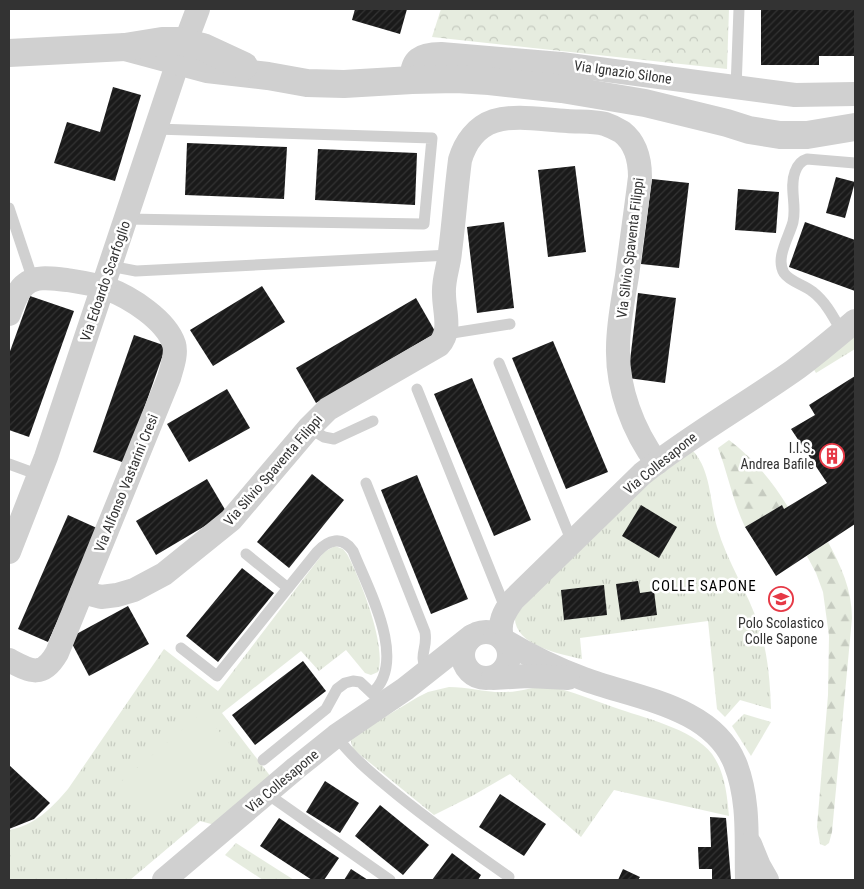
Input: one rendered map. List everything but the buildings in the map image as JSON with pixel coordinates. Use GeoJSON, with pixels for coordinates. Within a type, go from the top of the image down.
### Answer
{"type":"FeatureCollection","features":[{"type":"Feature","properties":{"kind":"street","name":"Via Edoardo Scarfoglio"},"geometry":{"type":"LineString","coordinates":[[9,552],[39,475],[198,9]]}},
{"type":"Feature","properties":{"kind":"street","name":"Via Ignazio Silone"},"geometry":{"type":"LineString","coordinates":[[9,53],[125,47],[162,41],[182,52],[203,47],[268,76],[325,84],[366,84],[412,80],[489,81],[592,93],[645,102],[749,130],[780,135],[807,134],[855,127]]}},
{"type":"Feature","properties":{"kind":"street","name":"Via Ignazio Silone"},"geometry":{"type":"LineString","coordinates":[[412,80],[415,61],[428,55],[441,54],[561,64],[795,95],[854,94]]}},
{"type":"Feature","properties":{"kind":"street","name":"Via Silvio Spaventa Filippi"},"geometry":{"type":"LineString","coordinates":[[82,592],[102,597],[117,595],[134,590],[164,574],[231,520],[309,428],[328,409],[439,345],[446,334],[443,291],[450,255],[460,160],[468,141],[484,126],[493,121],[515,118],[598,123],[615,128],[631,142],[638,158],[640,177],[619,333],[618,364],[624,394],[636,428],[645,446],[657,463]]}},
{"type":"Feature","properties":{"kind":"street","name":"Via Alfonso Vastarini Cresi"},"geometry":{"type":"LineString","coordinates":[[9,660],[29,670],[41,670],[48,666],[56,653],[169,378],[175,346],[172,338],[155,318],[130,300],[106,276],[33,280]]}},
{"type":"Feature","properties":{"kind":"street"},"geometry":{"type":"LineString","coordinates":[[9,314],[20,289],[33,280]]}},
{"type":"Feature","properties":{"kind":"street","name":"Via Collesapone"},"geometry":{"type":"LineString","coordinates":[[503,640],[500,626],[506,610],[513,600],[621,494],[657,463],[700,431],[793,371],[849,326]]}},
{"type":"Feature","properties":{"kind":"street"},"geometry":{"type":"LineString","coordinates":[[503,640],[509,653],[508,665],[500,674],[487,678],[471,674],[463,660],[463,649],[466,642],[472,636],[487,632],[503,640],[536,658],[584,679],[662,703],[712,731],[725,745],[736,764],[742,789],[748,838],[747,880]]}},
{"type":"Feature","properties":{"kind":"street","name":"Via Collesapone"},"geometry":{"type":"LineString","coordinates":[[164,880],[336,736],[377,699],[405,689],[428,674],[472,636]]}},
{"type":"Feature","properties":{"kind":"street"},"geometry":{"type":"LineString","coordinates":[[428,674],[487,678],[528,676],[584,679]]}},
{"type":"Feature","properties":{"kind":"street"},"geometry":{"type":"LineString","coordinates":[[748,838],[759,866],[767,880]]}},
{"type":"Feature","properties":{"kind":"lane"},"geometry":{"type":"LineString","coordinates":[[736,88],[739,9]]}},
{"type":"Feature","properties":{"kind":"lane"},"geometry":{"type":"LineString","coordinates":[[126,219],[424,224],[432,138],[156,129]]}},
{"type":"Feature","properties":{"kind":"lane"},"geometry":{"type":"LineString","coordinates":[[849,326],[808,288],[786,276],[781,260],[794,217],[793,181],[798,164],[802,160],[807,159],[855,164]]}},
{"type":"Feature","properties":{"kind":"lane"},"geometry":{"type":"LineString","coordinates":[[9,208],[33,280]]}},
{"type":"Feature","properties":{"kind":"lane"},"geometry":{"type":"LineString","coordinates":[[106,276],[136,271],[450,255]]}},
{"type":"Feature","properties":{"kind":"lane"},"geometry":{"type":"LineString","coordinates":[[446,334],[510,324]]}},
{"type":"Feature","properties":{"kind":"lane"},"geometry":{"type":"LineString","coordinates":[[499,363],[572,542]]}},
{"type":"Feature","properties":{"kind":"lane"},"geometry":{"type":"LineString","coordinates":[[416,389],[506,610]]}},
{"type":"Feature","properties":{"kind":"lane"},"geometry":{"type":"LineString","coordinates":[[309,428],[324,437],[334,438],[373,421]]}},
{"type":"Feature","properties":{"kind":"lane"},"geometry":{"type":"LineString","coordinates":[[9,464],[39,475]]}},
{"type":"Feature","properties":{"kind":"lane"},"geometry":{"type":"LineString","coordinates":[[366,483],[424,632],[426,643],[422,660],[428,674]]}},
{"type":"Feature","properties":{"kind":"lane"},"geometry":{"type":"LineString","coordinates":[[181,648],[217,676],[326,544],[339,540],[351,548],[377,612],[386,642],[386,673],[380,685],[377,699]]}},
{"type":"Feature","properties":{"kind":"lane"},"geometry":{"type":"LineString","coordinates":[[246,554],[288,588]]}},
{"type":"Feature","properties":{"kind":"lane"},"geometry":{"type":"LineString","coordinates":[[263,760],[326,709],[337,689],[342,685],[350,681],[360,682],[377,699]]}},
{"type":"Feature","properties":{"kind":"lane"},"geometry":{"type":"LineString","coordinates":[[336,736],[353,756],[409,805],[509,877]]}},
{"type":"Feature","properties":{"kind":"lane"},"geometry":{"type":"LineString","coordinates":[[266,793],[390,880]]}},
{"type":"Feature","properties":{"kind":"green space"},"geometry":{"type":"Polygon","coordinates":[[[441,9],[729,9],[727,69],[432,37],[441,9]]]}},
{"type":"Feature","properties":{"kind":"green space"},"geometry":{"type":"Polygon","coordinates":[[[855,335],[855,349],[816,373],[813,368],[855,335]]]}},
{"type":"Feature","properties":{"kind":"green space"},"geometry":{"type":"Polygon","coordinates":[[[729,440],[762,471],[788,507],[784,509],[782,505],[745,527],[718,448],[729,440]]]}},
{"type":"Feature","properties":{"kind":"green space"},"geometry":{"type":"Polygon","coordinates":[[[693,451],[707,477],[721,540],[759,626],[765,647],[771,709],[740,700],[725,717],[717,709],[708,621],[580,638],[582,659],[550,651],[529,641],[521,634],[516,625],[515,615],[625,500],[693,451]]]}},
{"type":"Feature","properties":{"kind":"green space"},"geometry":{"type":"Polygon","coordinates":[[[828,542],[845,578],[852,608],[852,618],[832,832],[829,843],[825,846],[820,844],[817,827],[828,695],[829,636],[823,592],[807,556],[828,542]]]}},
{"type":"Feature","properties":{"kind":"green space"},"geometry":{"type":"Polygon","coordinates":[[[335,546],[343,549],[347,554],[359,579],[371,612],[379,646],[380,660],[378,672],[371,675],[365,673],[346,650],[319,671],[301,651],[222,713],[271,777],[215,825],[200,821],[130,880],[9,880],[9,830],[27,825],[42,815],[68,789],[164,649],[218,691],[324,552],[335,546]]]}},
{"type":"Feature","properties":{"kind":"green space"},"geometry":{"type":"Polygon","coordinates":[[[449,687],[512,692],[551,687],[680,731],[692,737],[712,754],[720,768],[725,784],[729,816],[614,790],[581,837],[510,774],[434,815],[353,749],[350,738],[418,697],[428,692],[449,687]]]}},
{"type":"Feature","properties":{"kind":"green space"},"geometry":{"type":"Polygon","coordinates":[[[203,712],[238,754],[153,825],[118,784],[203,712]]]}},
{"type":"Feature","properties":{"kind":"green space"},"geometry":{"type":"Polygon","coordinates":[[[744,714],[771,722],[751,756],[732,726],[744,714]]]}},
{"type":"Feature","properties":{"kind":"green space"},"geometry":{"type":"Polygon","coordinates":[[[236,843],[294,880],[263,880],[225,855],[236,843]]]}},
{"type":"Feature","properties":{"kind":"place","name":"I.I.S. Andrea Bafile"},"geometry":{"type":"Point","coordinates":[832,456]}},
{"type":"Feature","properties":{"kind":"place","name":"Polo Scolastico Colle Sapone"},"geometry":{"type":"Point","coordinates":[781,599]}},
{"type":"Feature","properties":{"kind":"district","name":"COLLE SAPONE"},"geometry":{"type":"Point","coordinates":[704,586]}}]}
